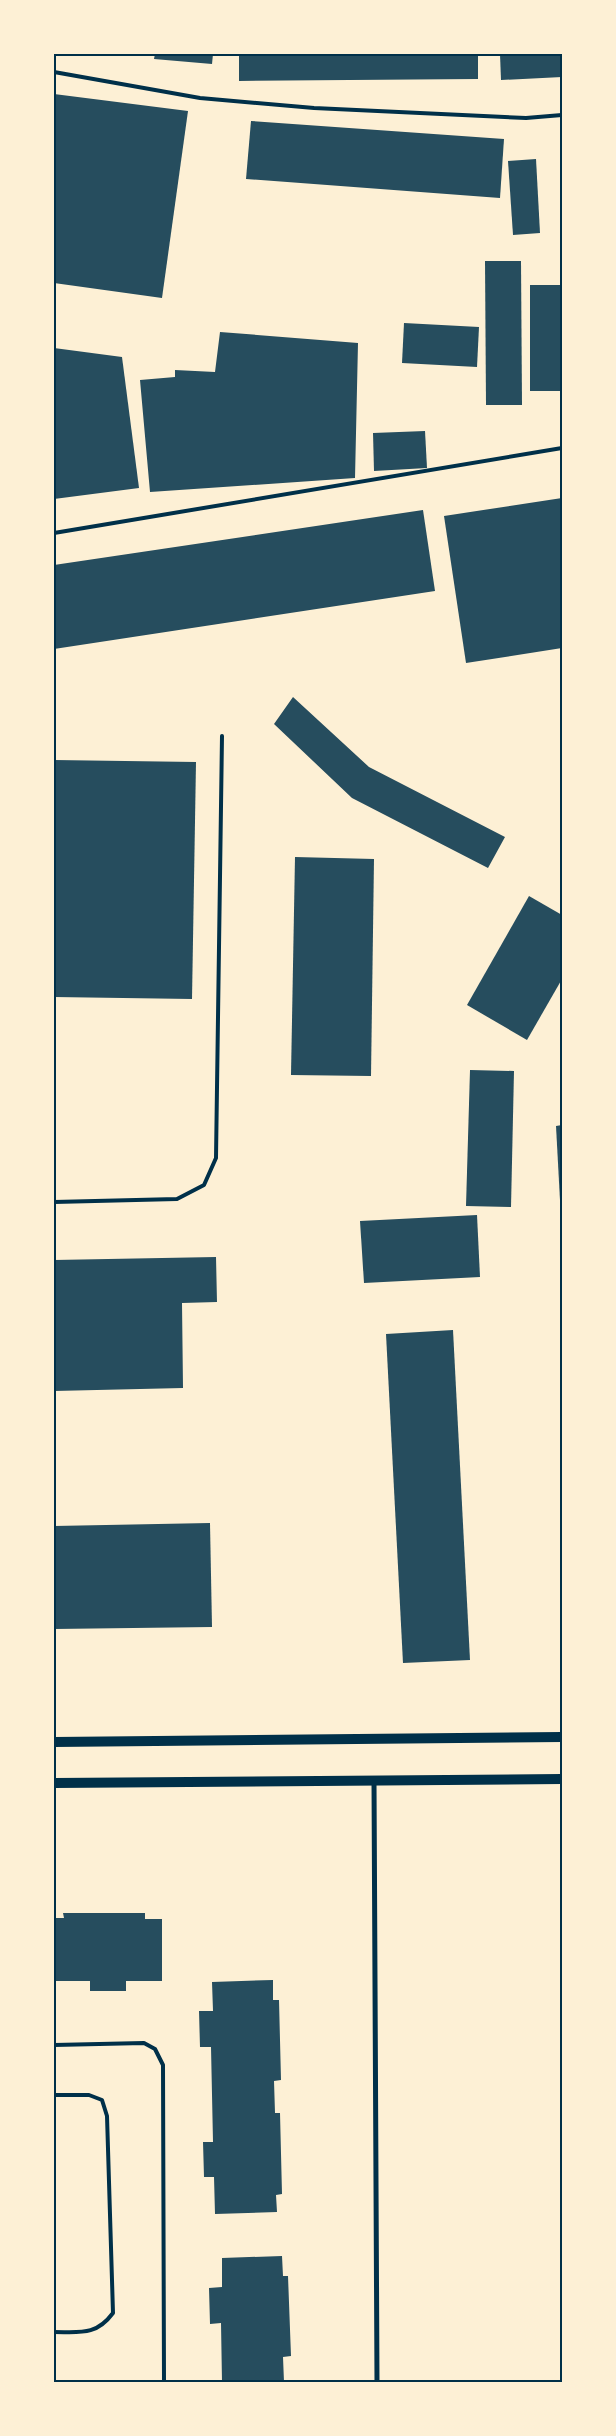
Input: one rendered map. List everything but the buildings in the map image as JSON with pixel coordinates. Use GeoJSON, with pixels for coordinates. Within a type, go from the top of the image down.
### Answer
{"type":"FeatureCollection","features":[{"type":"Feature","properties":{"kind":"main road"},"geometry":{"type":"LineString","coordinates":[[54,1742],[562,1737]]}},
{"type":"Feature","properties":{"kind":"main road"},"geometry":{"type":"LineString","coordinates":[[54,1783],[562,1779]]}},
{"type":"Feature","properties":{"kind":"street"},"geometry":{"type":"LineString","coordinates":[[374,1780],[377,2382]]}},
{"type":"Feature","properties":{"kind":"lane"},"geometry":{"type":"LineString","coordinates":[[54,72],[200,98],[304,107],[526,118],[562,115]]}},
{"type":"Feature","properties":{"kind":"lane"},"geometry":{"type":"LineString","coordinates":[[54,533],[562,448]]}},
{"type":"Feature","properties":{"kind":"lane"},"geometry":{"type":"LineString","coordinates":[[54,1202],[177,1199],[204,1185],[216,1158],[222,736]]}},
{"type":"Feature","properties":{"kind":"lane"},"geometry":{"type":"LineString","coordinates":[[54,2045],[144,2044],[155,2049],[162,2065],[164,2382]]}},
{"type":"Feature","properties":{"kind":"lane"},"geometry":{"type":"LineString","coordinates":[[54,2095],[89,2095],[102,2100],[107,2116],[113,2314],[104,2326],[89,2332],[54,2332]]}}]}
